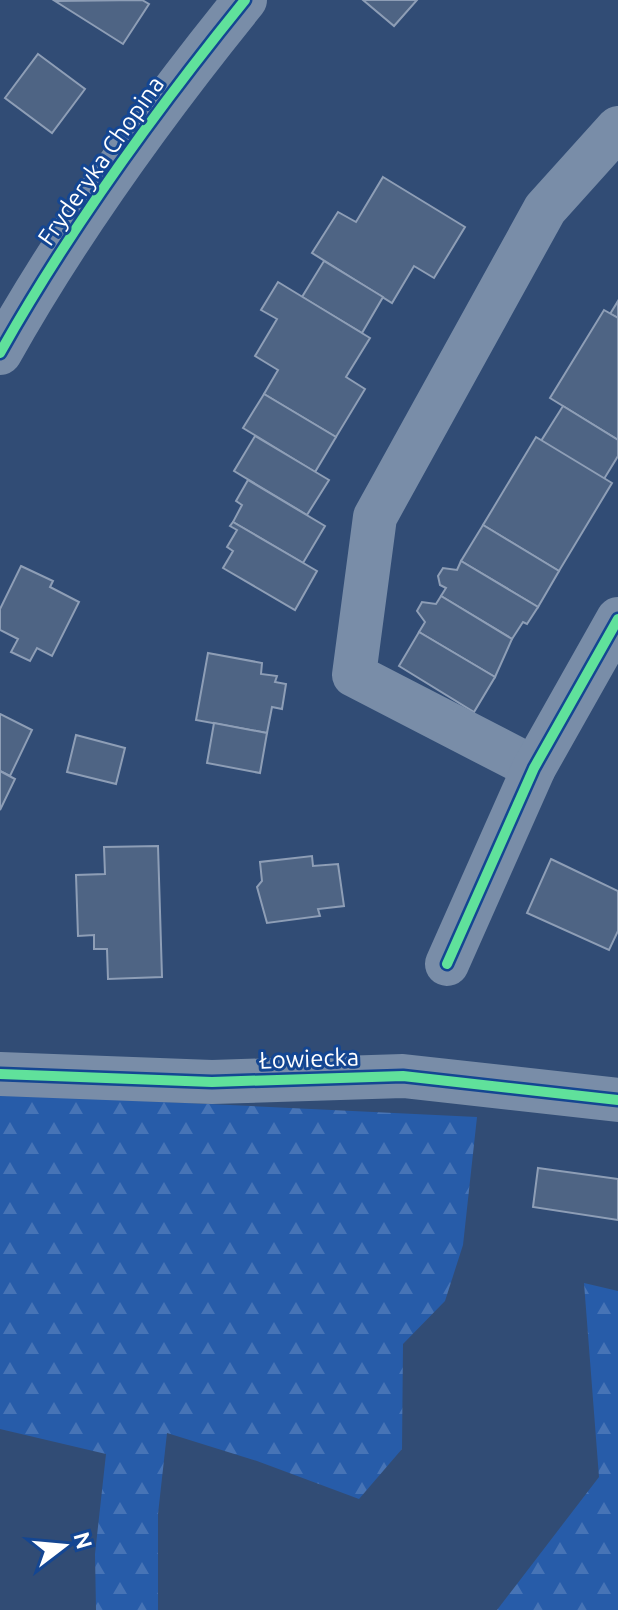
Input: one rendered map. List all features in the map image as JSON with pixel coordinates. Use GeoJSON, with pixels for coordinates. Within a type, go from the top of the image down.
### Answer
{"type":"FeatureCollection","features":[{"type":"Feature","properties":{"kind":"street","name":"Fryderyka Chopina"},"geometry":{"type":"LineString","coordinates":[[0,353],[71,236],[133,144],[245,0]]}},
{"type":"Feature","properties":{"kind":"street"},"geometry":{"type":"LineString","coordinates":[[534,768],[354,675],[375,517],[545,209],[618,128]]}},
{"type":"Feature","properties":{"kind":"street"},"geometry":{"type":"LineString","coordinates":[[447,964],[534,768],[618,619]]}},
{"type":"Feature","properties":{"kind":"street","name":"Łowiecka"},"geometry":{"type":"LineString","coordinates":[[0,1074],[212,1082],[403,1076],[618,1100]]}},
{"type":"Feature","properties":{"kind":"green space"},"geometry":{"type":"Polygon","coordinates":[[[0,1094],[477,1117],[463,1245],[445,1301],[403,1344],[402,1449],[359,1499],[257,1461],[167,1433],[158,1514],[158,1610],[96,1610],[95,1554],[106,1454],[0,1429],[0,1094]]]}},
{"type":"Feature","properties":{"kind":"green space"},"geometry":{"type":"Polygon","coordinates":[[[584,1283],[618,1291],[618,1610],[497,1610],[599,1477],[584,1283]]]}},
{"type":"Feature","properties":{"kind":"building"},"geometry":{"type":"Polygon","coordinates":[[[142,0],[149,4],[123,44],[55,1],[142,0]]]}},
{"type":"Feature","properties":{"kind":"building"},"geometry":{"type":"Polygon","coordinates":[[[363,0],[417,0],[394,26],[363,0]]]}},
{"type":"Feature","properties":{"kind":"building"},"geometry":{"type":"Polygon","coordinates":[[[38,54],[85,89],[52,133],[5,98],[38,54]]]}},
{"type":"Feature","properties":{"kind":"building"},"geometry":{"type":"Polygon","coordinates":[[[383,177],[465,227],[434,278],[414,266],[392,303],[312,253],[338,212],[356,222],[383,177]]]}},
{"type":"Feature","properties":{"kind":"building"},"geometry":{"type":"Polygon","coordinates":[[[324,261],[383,297],[362,333],[302,297],[324,261]]]}},
{"type":"Feature","properties":{"kind":"building"},"geometry":{"type":"Polygon","coordinates":[[[278,282],[370,338],[346,377],[365,389],[336,437],[264,394],[278,370],[255,356],[277,319],[261,310],[278,282]]]}},
{"type":"Feature","properties":{"kind":"building"},"geometry":{"type":"Polygon","coordinates":[[[618,301],[618,318],[610,314],[618,301]]]}},
{"type":"Feature","properties":{"kind":"building"},"geometry":{"type":"Polygon","coordinates":[[[604,310],[618,318],[618,440],[550,398],[604,310]]]}},
{"type":"Feature","properties":{"kind":"building"},"geometry":{"type":"Polygon","coordinates":[[[264,394],[336,437],[315,472],[243,428],[264,394]]]}},
{"type":"Feature","properties":{"kind":"building"},"geometry":{"type":"Polygon","coordinates":[[[563,406],[618,440],[618,456],[604,479],[541,441],[563,406]]]}},
{"type":"Feature","properties":{"kind":"building"},"geometry":{"type":"Polygon","coordinates":[[[255,436],[329,480],[307,515],[234,471],[255,436]]]}},
{"type":"Feature","properties":{"kind":"building"},"geometry":{"type":"Polygon","coordinates":[[[536,437],[612,483],[559,571],[483,525],[536,437]]]}},
{"type":"Feature","properties":{"kind":"building"},"geometry":{"type":"Polygon","coordinates":[[[248,480],[325,526],[303,563],[233,522],[242,505],[236,501],[248,480]]]}},
{"type":"Feature","properties":{"kind":"building"},"geometry":{"type":"Polygon","coordinates":[[[233,522],[317,571],[295,610],[223,568],[233,551],[227,547],[237,530],[230,526],[233,522]]]}},
{"type":"Feature","properties":{"kind":"building"},"geometry":{"type":"Polygon","coordinates":[[[483,525],[559,571],[538,607],[461,561],[483,525]]]}},
{"type":"Feature","properties":{"kind":"building"},"geometry":{"type":"Polygon","coordinates":[[[461,561],[538,607],[512,639],[441,596],[446,588],[440,585],[438,576],[443,568],[457,570],[461,561]]]}},
{"type":"Feature","properties":{"kind":"building"},"geometry":{"type":"Polygon","coordinates":[[[21,566],[53,581],[50,587],[79,602],[52,656],[37,648],[30,661],[11,652],[18,639],[0,630],[0,609],[21,566]]]}},
{"type":"Feature","properties":{"kind":"building"},"geometry":{"type":"Polygon","coordinates":[[[441,596],[512,639],[495,677],[419,632],[425,622],[417,611],[422,602],[436,604],[441,596]]]}},
{"type":"Feature","properties":{"kind":"building"},"geometry":{"type":"Polygon","coordinates":[[[419,632],[495,677],[474,712],[399,666],[419,632]]]}},
{"type":"Feature","properties":{"kind":"building"},"geometry":{"type":"Polygon","coordinates":[[[208,653],[262,663],[261,674],[277,676],[275,682],[286,684],[282,709],[272,707],[267,733],[196,720],[208,653]]]}},
{"type":"Feature","properties":{"kind":"building"},"geometry":{"type":"Polygon","coordinates":[[[0,714],[32,730],[10,776],[0,771],[0,714]]]}},
{"type":"Feature","properties":{"kind":"building"},"geometry":{"type":"Polygon","coordinates":[[[214,723],[267,733],[260,773],[207,763],[214,723]]]}},
{"type":"Feature","properties":{"kind":"building"},"geometry":{"type":"Polygon","coordinates":[[[76,735],[125,748],[116,784],[67,772],[76,735]]]}},
{"type":"Feature","properties":{"kind":"building"},"geometry":{"type":"Polygon","coordinates":[[[0,771],[15,779],[0,810],[0,771]]]}},
{"type":"Feature","properties":{"kind":"building"},"geometry":{"type":"Polygon","coordinates":[[[158,846],[162,977],[108,979],[107,949],[94,949],[94,935],[78,936],[76,875],[105,874],[104,847],[158,846]]]}},
{"type":"Feature","properties":{"kind":"building"},"geometry":{"type":"Polygon","coordinates":[[[312,856],[313,866],[338,864],[344,906],[318,909],[320,916],[267,923],[257,887],[262,881],[260,862],[312,856]]]}},
{"type":"Feature","properties":{"kind":"building"},"geometry":{"type":"Polygon","coordinates":[[[551,859],[618,891],[618,931],[609,950],[527,913],[551,859]]]}},
{"type":"Feature","properties":{"kind":"building"},"geometry":{"type":"Polygon","coordinates":[[[538,1168],[618,1179],[618,1220],[533,1207],[538,1168]]]}},
{"type":"Feature","properties":{"kind":"cycle path"},"geometry":{"type":"LineString","coordinates":[[0,353],[55,261],[115,171],[245,0]]}},
{"type":"Feature","properties":{"kind":"cycle path"},"geometry":{"type":"LineString","coordinates":[[447,964],[534,768],[618,619]]}},
{"type":"Feature","properties":{"kind":"cycle path"},"geometry":{"type":"LineString","coordinates":[[0,1074],[212,1082],[403,1076],[618,1100]]}}]}
